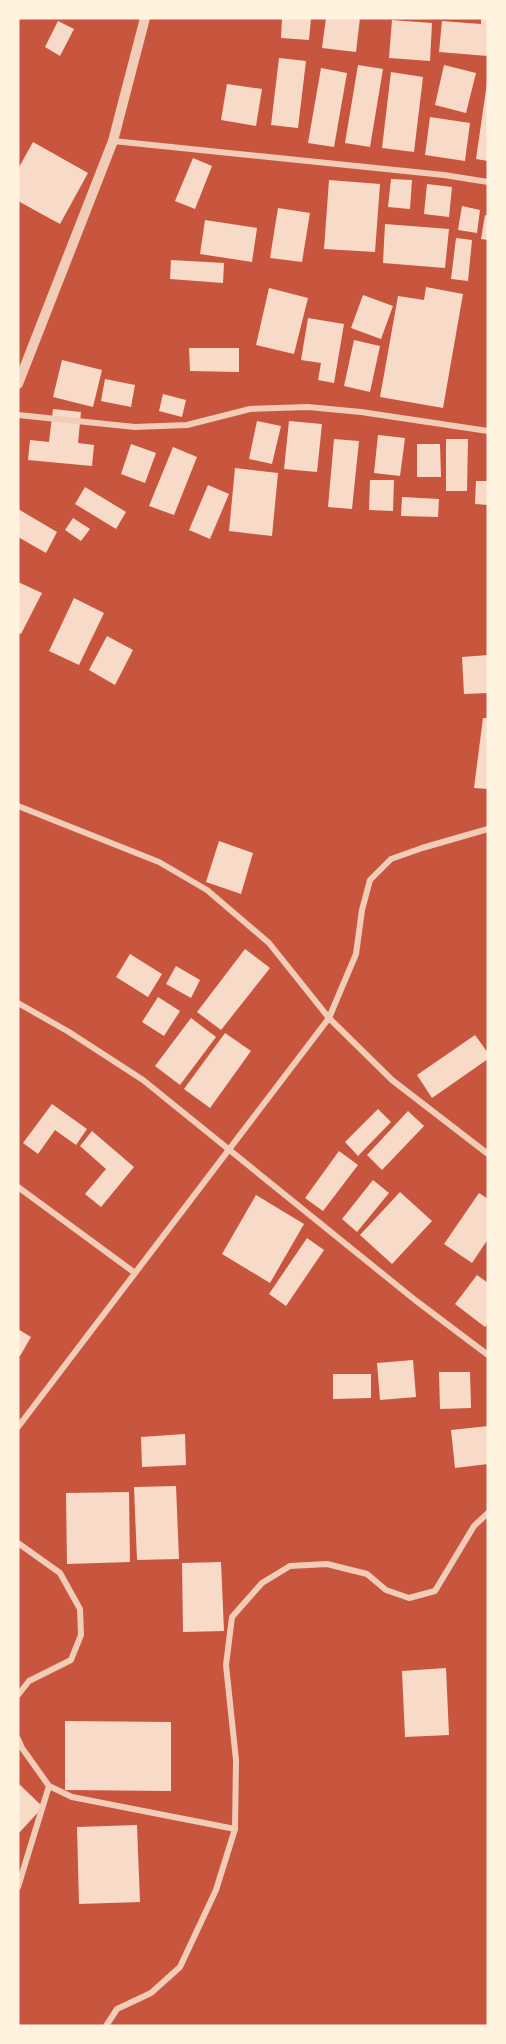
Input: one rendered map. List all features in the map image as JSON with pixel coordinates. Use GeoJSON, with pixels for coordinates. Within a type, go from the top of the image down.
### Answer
{"type":"FeatureCollection","features":[{"type":"Feature","properties":{"kind":"street"},"geometry":{"type":"LineString","coordinates":[[18,384],[113,141],[145,18]]}},
{"type":"Feature","properties":{"kind":"street"},"geometry":{"type":"LineString","coordinates":[[113,141],[488,182]]}},
{"type":"Feature","properties":{"kind":"street"},"geometry":{"type":"LineString","coordinates":[[18,415],[135,427],[187,425],[250,409],[308,407],[361,412],[488,431]]}},
{"type":"Feature","properties":{"kind":"street"},"geometry":{"type":"LineString","coordinates":[[18,806],[159,862],[207,890],[269,943],[329,1018],[392,1080],[488,1155]]}},
{"type":"Feature","properties":{"kind":"street"},"geometry":{"type":"LineString","coordinates":[[19,1422],[329,1018],[356,954],[362,910],[370,880],[391,859],[488,829]]}},
{"type":"Feature","properties":{"kind":"street"},"geometry":{"type":"LineString","coordinates":[[18,1003],[69,1032],[143,1080],[230,1148],[415,1300],[488,1355]]}},
{"type":"Feature","properties":{"kind":"street"},"geometry":{"type":"LineString","coordinates":[[18,1187],[135,1273]]}},
{"type":"Feature","properties":{"kind":"street"},"geometry":{"type":"LineString","coordinates":[[106,2026],[117,2009],[151,1993],[180,1966],[216,1890],[235,1829],[236,1760],[226,1665],[232,1617],[262,1583],[290,1566],[327,1564],[367,1574],[387,1590],[409,1598],[435,1591],[474,1526],[488,1514]]}},
{"type":"Feature","properties":{"kind":"street"},"geometry":{"type":"LineString","coordinates":[[18,1543],[60,1573],[80,1609],[81,1635],[71,1660],[29,1681],[18,1695]]}},
{"type":"Feature","properties":{"kind":"street"},"geometry":{"type":"LineString","coordinates":[[18,1739],[49,1786],[72,1797],[235,1829]]}},
{"type":"Feature","properties":{"kind":"street"},"geometry":{"type":"LineString","coordinates":[[18,1887],[49,1786]]}},
{"type":"Feature","properties":{"kind":"building"},"geometry":{"type":"Polygon","coordinates":[[[282,18],[311,18],[309,40],[281,38],[282,18]]]}},
{"type":"Feature","properties":{"kind":"building"},"geometry":{"type":"Polygon","coordinates":[[[326,18],[360,18],[356,52],[322,48],[326,18]]]}},
{"type":"Feature","properties":{"kind":"building"},"geometry":{"type":"Polygon","coordinates":[[[481,18],[488,18],[488,56],[439,52],[442,21],[481,24],[481,18]]]}},
{"type":"Feature","properties":{"kind":"building"},"geometry":{"type":"Polygon","coordinates":[[[392,20],[432,23],[430,61],[389,58],[392,20]]]}},
{"type":"Feature","properties":{"kind":"building"},"geometry":{"type":"Polygon","coordinates":[[[58,21],[74,29],[60,56],[45,47],[58,21]]]}},
{"type":"Feature","properties":{"kind":"building"},"geometry":{"type":"Polygon","coordinates":[[[279,58],[306,61],[298,128],[271,125],[279,58]]]}},
{"type":"Feature","properties":{"kind":"building"},"geometry":{"type":"Polygon","coordinates":[[[358,65],[383,69],[370,147],[345,143],[358,65]]]}},
{"type":"Feature","properties":{"kind":"building"},"geometry":{"type":"Polygon","coordinates":[[[444,65],[476,73],[466,113],[435,105],[444,65]]]}},
{"type":"Feature","properties":{"kind":"building"},"geometry":{"type":"Polygon","coordinates":[[[321,68],[347,73],[334,147],[308,143],[321,68]]]}},
{"type":"Feature","properties":{"kind":"building"},"geometry":{"type":"Polygon","coordinates":[[[391,72],[423,77],[414,152],[382,148],[391,72]]]}},
{"type":"Feature","properties":{"kind":"building"},"geometry":{"type":"Polygon","coordinates":[[[227,84],[262,89],[256,126],[221,120],[227,84]]]}},
{"type":"Feature","properties":{"kind":"building"},"geometry":{"type":"Polygon","coordinates":[[[488,84],[488,161],[476,159],[488,84]]]}},
{"type":"Feature","properties":{"kind":"building"},"geometry":{"type":"Polygon","coordinates":[[[430,117],[470,123],[465,161],[425,155],[430,117]]]}},
{"type":"Feature","properties":{"kind":"building"},"geometry":{"type":"Polygon","coordinates":[[[33,142],[88,173],[60,224],[18,201],[18,169],[33,142]]]}},
{"type":"Feature","properties":{"kind":"building"},"geometry":{"type":"Polygon","coordinates":[[[193,158],[212,166],[195,209],[175,201],[193,158]]]}},
{"type":"Feature","properties":{"kind":"building"},"geometry":{"type":"Polygon","coordinates":[[[391,179],[412,180],[410,209],[388,207],[391,179]]]}},
{"type":"Feature","properties":{"kind":"building"},"geometry":{"type":"Polygon","coordinates":[[[329,180],[380,184],[375,252],[324,249],[329,180]]]}},
{"type":"Feature","properties":{"kind":"building"},"geometry":{"type":"Polygon","coordinates":[[[427,184],[452,187],[449,217],[424,214],[427,184]]]}},
{"type":"Feature","properties":{"kind":"building"},"geometry":{"type":"Polygon","coordinates":[[[462,206],[480,210],[477,233],[458,230],[462,206]]]}},
{"type":"Feature","properties":{"kind":"building"},"geometry":{"type":"Polygon","coordinates":[[[278,208],[310,213],[302,262],[270,258],[278,208]]]}},
{"type":"Feature","properties":{"kind":"building"},"geometry":{"type":"Polygon","coordinates":[[[485,215],[488,216],[488,240],[481,239],[485,215]]]}},
{"type":"Feature","properties":{"kind":"building"},"geometry":{"type":"Polygon","coordinates":[[[205,220],[257,228],[252,262],[200,254],[205,220]]]}},
{"type":"Feature","properties":{"kind":"building"},"geometry":{"type":"Polygon","coordinates":[[[385,224],[449,229],[445,268],[383,263],[385,224]]]}},
{"type":"Feature","properties":{"kind":"building"},"geometry":{"type":"Polygon","coordinates":[[[456,238],[472,240],[468,281],[451,279],[456,238]]]}},
{"type":"Feature","properties":{"kind":"building"},"geometry":{"type":"Polygon","coordinates":[[[171,260],[224,263],[223,283],[170,279],[171,260]]]}},
{"type":"Feature","properties":{"kind":"building"},"geometry":{"type":"Polygon","coordinates":[[[426,287],[463,294],[443,408],[380,397],[398,296],[424,300],[426,287]]]}},
{"type":"Feature","properties":{"kind":"building"},"geometry":{"type":"Polygon","coordinates":[[[269,288],[308,298],[294,354],[256,345],[269,288]]]}},
{"type":"Feature","properties":{"kind":"building"},"geometry":{"type":"Polygon","coordinates":[[[363,295],[393,306],[381,339],[351,328],[363,295]]]}},
{"type":"Feature","properties":{"kind":"building"},"geometry":{"type":"Polygon","coordinates":[[[308,318],[344,324],[334,383],[318,380],[321,363],[301,360],[308,318]]]}},
{"type":"Feature","properties":{"kind":"building"},"geometry":{"type":"Polygon","coordinates":[[[354,340],[380,346],[370,392],[344,386],[354,340]]]}},
{"type":"Feature","properties":{"kind":"building"},"geometry":{"type":"Polygon","coordinates":[[[189,348],[239,348],[239,372],[190,371],[189,348]]]}},
{"type":"Feature","properties":{"kind":"building"},"geometry":{"type":"Polygon","coordinates":[[[62,360],[102,370],[93,407],[53,397],[62,360]]]}},
{"type":"Feature","properties":{"kind":"building"},"geometry":{"type":"Polygon","coordinates":[[[105,379],[135,385],[131,407],[101,401],[105,379]]]}},
{"type":"Feature","properties":{"kind":"building"},"geometry":{"type":"Polygon","coordinates":[[[163,394],[186,400],[182,417],[159,411],[163,394]]]}},
{"type":"Feature","properties":{"kind":"building"},"geometry":{"type":"Polygon","coordinates":[[[53,409],[81,412],[78,443],[94,445],[92,466],[28,460],[30,440],[49,442],[53,409]]]}},
{"type":"Feature","properties":{"kind":"building"},"geometry":{"type":"Polygon","coordinates":[[[257,421],[281,426],[272,464],[249,459],[257,421]]]}},
{"type":"Feature","properties":{"kind":"building"},"geometry":{"type":"Polygon","coordinates":[[[289,421],[322,424],[317,472],[284,469],[289,421]]]}},
{"type":"Feature","properties":{"kind":"building"},"geometry":{"type":"Polygon","coordinates":[[[378,435],[405,438],[400,476],[374,473],[378,435]]]}},
{"type":"Feature","properties":{"kind":"building"},"geometry":{"type":"Polygon","coordinates":[[[334,439],[359,441],[352,509],[328,507],[334,439]]]}},
{"type":"Feature","properties":{"kind":"building"},"geometry":{"type":"Polygon","coordinates":[[[446,439],[468,439],[467,491],[446,491],[446,439]]]}},
{"type":"Feature","properties":{"kind":"building"},"geometry":{"type":"Polygon","coordinates":[[[131,444],[156,453],[145,483],[121,474],[131,444]]]}},
{"type":"Feature","properties":{"kind":"building"},"geometry":{"type":"Polygon","coordinates":[[[417,444],[440,444],[441,477],[417,477],[417,444]]]}},
{"type":"Feature","properties":{"kind":"building"},"geometry":{"type":"Polygon","coordinates":[[[173,447],[197,457],[174,515],[149,506],[173,447]]]}},
{"type":"Feature","properties":{"kind":"building"},"geometry":{"type":"Polygon","coordinates":[[[235,468],[278,473],[272,536],[229,531],[235,468]]]}},
{"type":"Feature","properties":{"kind":"building"},"geometry":{"type":"Polygon","coordinates":[[[370,480],[394,480],[393,511],[369,510],[370,480]]]}},
{"type":"Feature","properties":{"kind":"building"},"geometry":{"type":"Polygon","coordinates":[[[476,481],[488,481],[488,505],[475,504],[476,481]]]}},
{"type":"Feature","properties":{"kind":"building"},"geometry":{"type":"Polygon","coordinates":[[[208,485],[229,494],[210,539],[189,530],[208,485]]]}},
{"type":"Feature","properties":{"kind":"building"},"geometry":{"type":"Polygon","coordinates":[[[85,487],[126,512],[116,529],[75,504],[85,487]]]}},
{"type":"Feature","properties":{"kind":"building"},"geometry":{"type":"Polygon","coordinates":[[[402,497],[439,499],[438,517],[401,516],[402,497]]]}},
{"type":"Feature","properties":{"kind":"building"},"geometry":{"type":"Polygon","coordinates":[[[18,509],[57,532],[46,553],[18,537],[18,509]]]}},
{"type":"Feature","properties":{"kind":"building"},"geometry":{"type":"Polygon","coordinates":[[[73,518],[90,529],[81,541],[65,530],[73,518]]]}},
{"type":"Feature","properties":{"kind":"building"},"geometry":{"type":"Polygon","coordinates":[[[18,582],[42,593],[21,634],[18,633],[18,582]]]}},
{"type":"Feature","properties":{"kind":"building"},"geometry":{"type":"Polygon","coordinates":[[[74,598],[104,613],[79,665],[49,651],[74,598]]]}},
{"type":"Feature","properties":{"kind":"building"},"geometry":{"type":"Polygon","coordinates":[[[107,636],[133,650],[115,685],[89,670],[107,636]]]}},
{"type":"Feature","properties":{"kind":"building"},"geometry":{"type":"Polygon","coordinates":[[[488,655],[488,693],[464,694],[462,657],[488,655]]]}},
{"type":"Feature","properties":{"kind":"building"},"geometry":{"type":"Polygon","coordinates":[[[483,718],[488,718],[488,789],[474,788],[483,718]]]}},
{"type":"Feature","properties":{"kind":"building"},"geometry":{"type":"Polygon","coordinates":[[[219,841],[253,853],[241,894],[206,882],[219,841]]]}},
{"type":"Feature","properties":{"kind":"building"},"geometry":{"type":"Polygon","coordinates":[[[245,949],[270,968],[221,1030],[197,1012],[245,949]]]}},
{"type":"Feature","properties":{"kind":"building"},"geometry":{"type":"Polygon","coordinates":[[[130,954],[162,974],[148,997],[116,977],[130,954]]]}},
{"type":"Feature","properties":{"kind":"building"},"geometry":{"type":"Polygon","coordinates":[[[176,966],[200,980],[191,998],[166,984],[176,966]]]}},
{"type":"Feature","properties":{"kind":"building"},"geometry":{"type":"Polygon","coordinates":[[[158,997],[180,1011],[164,1036],[142,1022],[158,997]]]}},
{"type":"Feature","properties":{"kind":"building"},"geometry":{"type":"Polygon","coordinates":[[[191,1018],[216,1037],[180,1085],[155,1066],[191,1018]]]}},
{"type":"Feature","properties":{"kind":"building"},"geometry":{"type":"Polygon","coordinates":[[[225,1033],[251,1051],[210,1108],[184,1089],[225,1033]]]}},
{"type":"Feature","properties":{"kind":"building"},"geometry":{"type":"Polygon","coordinates":[[[475,1035],[488,1053],[488,1059],[432,1098],[417,1075],[475,1035]]]}},
{"type":"Feature","properties":{"kind":"building"},"geometry":{"type":"Polygon","coordinates":[[[52,1104],[87,1129],[76,1145],[55,1130],[38,1154],[23,1143],[52,1104]]]}},
{"type":"Feature","properties":{"kind":"building"},"geometry":{"type":"Polygon","coordinates":[[[378,1109],[391,1122],[358,1156],[345,1142],[378,1109]]]}},
{"type":"Feature","properties":{"kind":"building"},"geometry":{"type":"Polygon","coordinates":[[[408,1111],[424,1126],[382,1170],[367,1155],[408,1111]]]}},
{"type":"Feature","properties":{"kind":"building"},"geometry":{"type":"Polygon","coordinates":[[[92,1131],[134,1167],[101,1207],[85,1194],[106,1169],[80,1146],[92,1131]]]}},
{"type":"Feature","properties":{"kind":"building"},"geometry":{"type":"Polygon","coordinates":[[[339,1151],[358,1165],[323,1211],[305,1198],[339,1151]]]}},
{"type":"Feature","properties":{"kind":"building"},"geometry":{"type":"Polygon","coordinates":[[[373,1180],[389,1193],[357,1232],[342,1219],[373,1180]]]}},
{"type":"Feature","properties":{"kind":"building"},"geometry":{"type":"Polygon","coordinates":[[[400,1192],[432,1221],[392,1264],[360,1235],[400,1192]]]}},
{"type":"Feature","properties":{"kind":"building"},"geometry":{"type":"Polygon","coordinates":[[[479,1193],[488,1199],[488,1239],[472,1263],[444,1244],[479,1193]]]}},
{"type":"Feature","properties":{"kind":"building"},"geometry":{"type":"Polygon","coordinates":[[[256,1195],[304,1224],[270,1283],[222,1254],[256,1195]]]}},
{"type":"Feature","properties":{"kind":"building"},"geometry":{"type":"Polygon","coordinates":[[[307,1238],[324,1250],[286,1306],[269,1294],[307,1238]]]}},
{"type":"Feature","properties":{"kind":"building"},"geometry":{"type":"Polygon","coordinates":[[[477,1275],[488,1283],[488,1323],[485,1327],[455,1304],[477,1275]]]}},
{"type":"Feature","properties":{"kind":"building"},"geometry":{"type":"Polygon","coordinates":[[[18,1329],[31,1337],[20,1356],[18,1355],[18,1329]]]}},
{"type":"Feature","properties":{"kind":"building"},"geometry":{"type":"Polygon","coordinates":[[[413,1360],[416,1397],[380,1400],[377,1363],[413,1360]]]}},
{"type":"Feature","properties":{"kind":"building"},"geometry":{"type":"Polygon","coordinates":[[[439,1372],[470,1372],[471,1408],[440,1409],[439,1372]]]}},
{"type":"Feature","properties":{"kind":"building"},"geometry":{"type":"Polygon","coordinates":[[[333,1374],[371,1374],[371,1398],[333,1399],[333,1374]]]}},
{"type":"Feature","properties":{"kind":"building"},"geometry":{"type":"Polygon","coordinates":[[[488,1426],[488,1464],[455,1468],[451,1430],[488,1426]]]}},
{"type":"Feature","properties":{"kind":"building"},"geometry":{"type":"Polygon","coordinates":[[[185,1434],[186,1465],[142,1467],[141,1437],[185,1434]]]}},
{"type":"Feature","properties":{"kind":"building"},"geometry":{"type":"Polygon","coordinates":[[[176,1486],[179,1559],[137,1560],[134,1487],[176,1486]]]}},
{"type":"Feature","properties":{"kind":"building"},"geometry":{"type":"Polygon","coordinates":[[[129,1492],[130,1562],[67,1564],[66,1493],[129,1492]]]}},
{"type":"Feature","properties":{"kind":"building"},"geometry":{"type":"Polygon","coordinates":[[[221,1562],[224,1631],[183,1632],[182,1563],[221,1562]]]}},
{"type":"Feature","properties":{"kind":"building"},"geometry":{"type":"Polygon","coordinates":[[[446,1668],[449,1735],[405,1737],[402,1671],[446,1668]]]}},
{"type":"Feature","properties":{"kind":"building"},"geometry":{"type":"Polygon","coordinates":[[[65,1721],[171,1722],[171,1791],[65,1790],[65,1721]]]}},
{"type":"Feature","properties":{"kind":"building"},"geometry":{"type":"Polygon","coordinates":[[[18,1783],[43,1807],[18,1834],[18,1783]]]}},
{"type":"Feature","properties":{"kind":"building"},"geometry":{"type":"Polygon","coordinates":[[[137,1825],[140,1902],[79,1904],[77,1827],[137,1825]]]}}]}
